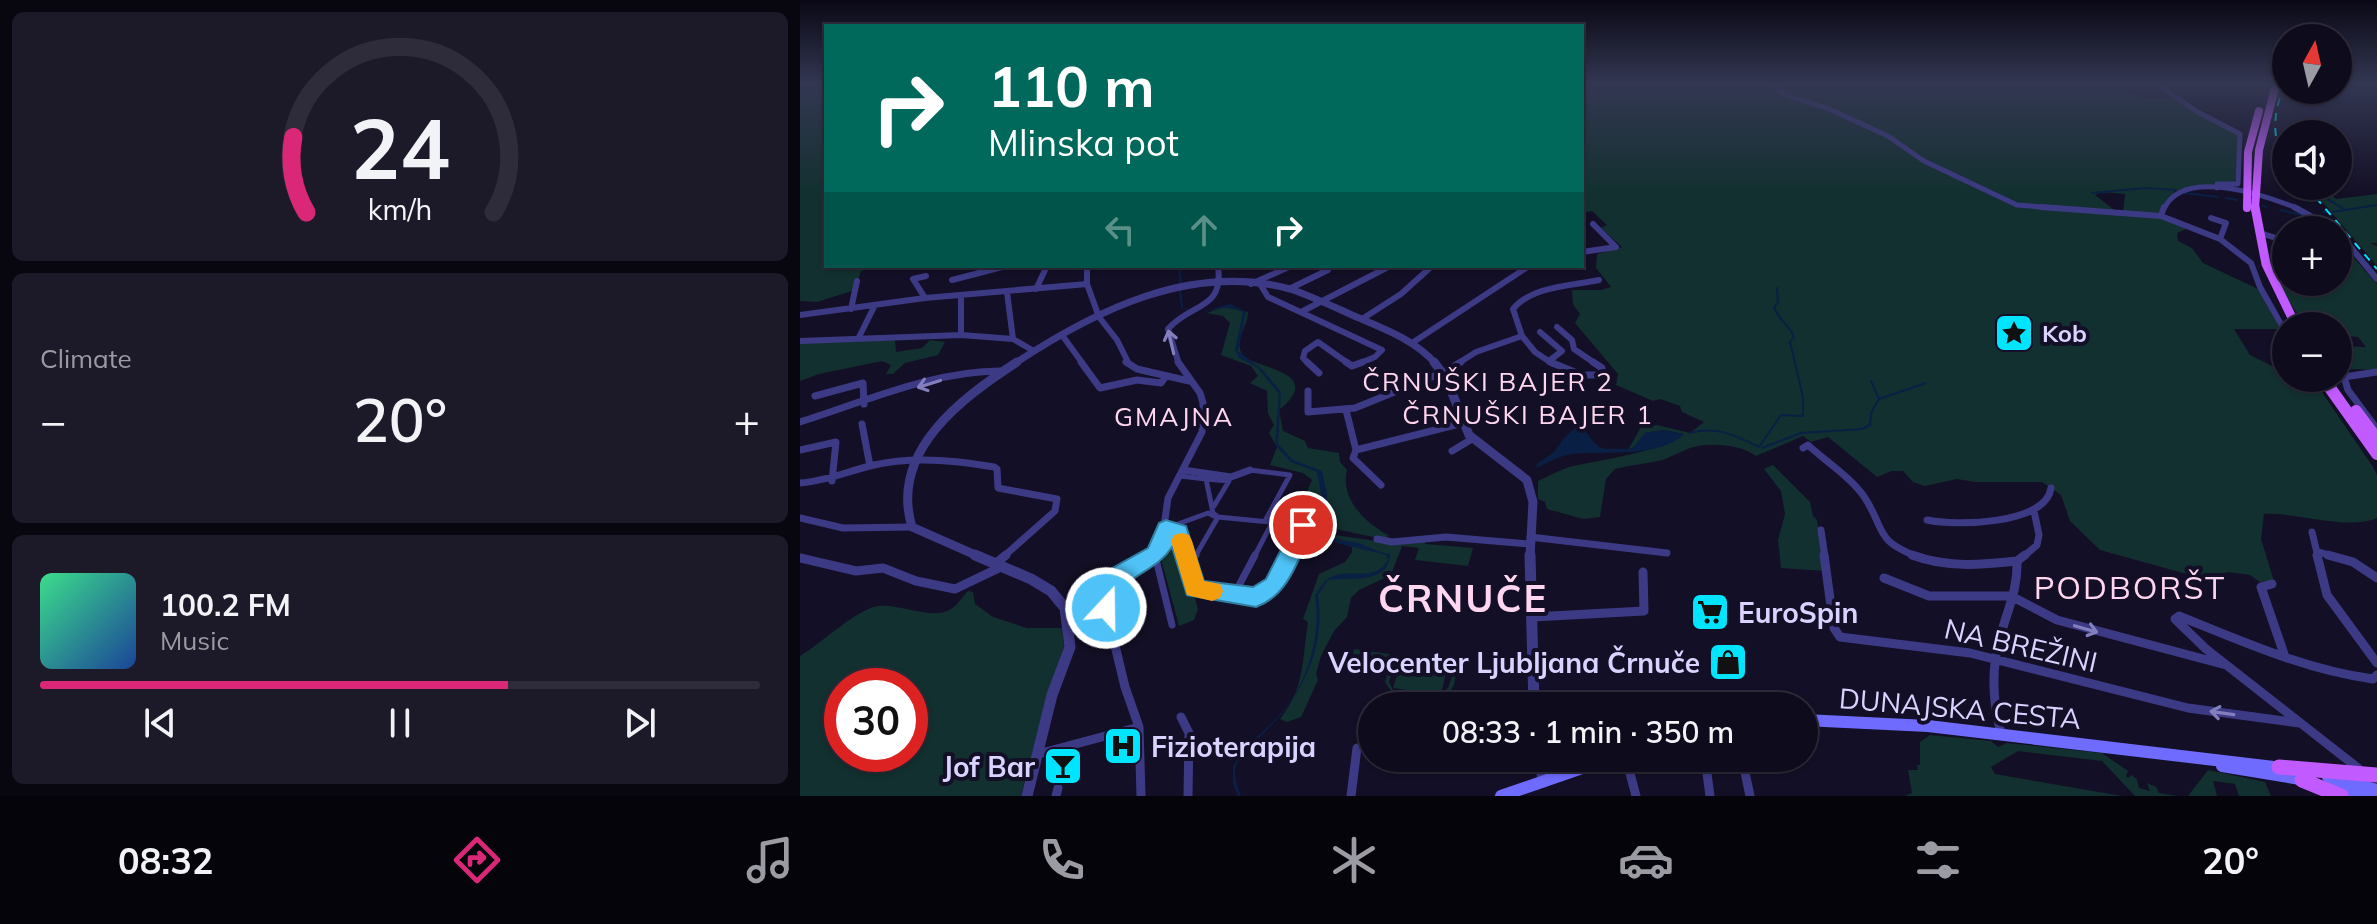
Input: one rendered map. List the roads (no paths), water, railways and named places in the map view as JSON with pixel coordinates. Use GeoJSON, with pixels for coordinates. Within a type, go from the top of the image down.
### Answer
{"type":"FeatureCollection","features":[{"type":"Feature","properties":{"kind":"main road"},"geometry":{"type":"LineString","coordinates":[[2259,121],[2252,153],[2250,195],[2255,255],[2281,312]]}},
{"type":"Feature","properties":{"kind":"main road"},"geometry":{"type":"LineString","coordinates":[[2252,153],[2263,121]]}},
{"type":"Feature","properties":{"kind":"main road"},"geometry":{"type":"LineString","coordinates":[[2250,195],[2264,262],[2289,312]]}},
{"type":"Feature","properties":{"kind":"main road"},"geometry":{"type":"LineString","coordinates":[[2333,392],[2377,454]]}},
{"type":"Feature","properties":{"kind":"main road"},"geometry":{"type":"LineString","coordinates":[[2342,392],[2377,439]]}},
{"type":"Feature","properties":{"kind":"main road","name":"DUNAJSKA CESTA"},"geometry":{"type":"LineString","coordinates":[[1818,720],[1884,722],[2001,733],[2279,767],[2377,790]]}},
{"type":"Feature","properties":{"kind":"main road","name":"DUNAJSKA CESTA"},"geometry":{"type":"LineString","coordinates":[[2112,748],[2302,780],[2371,796]]}},
{"type":"Feature","properties":{"kind":"main road"},"geometry":{"type":"LineString","coordinates":[[2279,767],[2377,775]]}},
{"type":"Feature","properties":{"kind":"main road"},"geometry":{"type":"LineString","coordinates":[[1501,796],[1572,772]]}},
{"type":"Feature","properties":{"kind":"main road"},"geometry":{"type":"LineString","coordinates":[[2302,780],[2341,796]]}},
{"type":"Feature","properties":{"kind":"street"},"geometry":{"type":"LineString","coordinates":[[1856,121],[1888,136],[1918,158],[2017,205],[2161,216],[2220,239],[2251,263],[2274,312]]}},
{"type":"Feature","properties":{"kind":"street"},"geometry":{"type":"LineString","coordinates":[[2215,121],[2240,134],[2238,184],[2217,184],[2217,189]]}},
{"type":"Feature","properties":{"kind":"street"},"geometry":{"type":"LineString","coordinates":[[2161,216],[2165,204],[2175,193],[2193,189],[2217,189],[2250,195],[2305,209],[2315,216]]}},
{"type":"Feature","properties":{"kind":"street"},"geometry":{"type":"LineString","coordinates":[[2211,218],[2226,223],[2220,239]]}},
{"type":"Feature","properties":{"kind":"street"},"geometry":{"type":"LineString","coordinates":[[1584,252],[1616,247],[1593,224]]}},
{"type":"Feature","properties":{"kind":"street"},"geometry":{"type":"LineString","coordinates":[[2265,244],[2272,239]]}},
{"type":"Feature","properties":{"kind":"street"},"geometry":{"type":"LineString","coordinates":[[2352,249],[2377,279]]}},
{"type":"Feature","properties":{"kind":"street"},"geometry":{"type":"LineString","coordinates":[[952,280],[998,268]]}},
{"type":"Feature","properties":{"kind":"street"},"geometry":{"type":"LineString","coordinates":[[1036,289],[1046,268]]}},
{"type":"Feature","properties":{"kind":"street"},"geometry":{"type":"LineString","coordinates":[[1087,268],[1087,284],[1105,327],[1117,340],[1130,367],[1189,381]]}},
{"type":"Feature","properties":{"kind":"street"},"geometry":{"type":"LineString","coordinates":[[1068,621],[1101,604],[1115,578],[1155,554],[1164,541],[1168,498],[1204,423],[1200,393],[1175,358],[1167,335],[1171,324],[1208,303],[1221,285],[1219,268]]}},
{"type":"Feature","properties":{"kind":"street"},"geometry":{"type":"LineString","coordinates":[[1251,284],[1287,268]]}},
{"type":"Feature","properties":{"kind":"street"},"geometry":{"type":"LineString","coordinates":[[1303,311],[1386,268]]}},
{"type":"Feature","properties":{"kind":"street"},"geometry":{"type":"LineString","coordinates":[[1362,319],[1401,294],[1430,268]]}},
{"type":"Feature","properties":{"kind":"street"},"geometry":{"type":"LineString","coordinates":[[1412,343],[1526,268]]}},
{"type":"Feature","properties":{"kind":"street"},"geometry":{"type":"LineString","coordinates":[[1289,289],[1328,270]]}},
{"type":"Feature","properties":{"kind":"street"},"geometry":{"type":"LineString","coordinates":[[925,298],[913,279],[926,276]]}},
{"type":"Feature","properties":{"kind":"street"},"geometry":{"type":"LineString","coordinates":[[1557,327],[1572,340],[1574,349],[1604,373],[1599,377],[1590,377],[1549,361],[1529,349],[1512,312],[1516,304],[1539,292],[1599,280]]}},
{"type":"Feature","properties":{"kind":"street"},"geometry":{"type":"LineString","coordinates":[[851,309],[857,281]]}},
{"type":"Feature","properties":{"kind":"street"},"geometry":{"type":"LineString","coordinates":[[800,315],[925,298],[1087,284]]}},
{"type":"Feature","properties":{"kind":"street"},"geometry":{"type":"LineString","coordinates":[[1260,284],[1268,297],[1382,350],[1375,357],[1352,366],[1318,342],[1305,351],[1303,358],[1319,373]]}},
{"type":"Feature","properties":{"kind":"street"},"geometry":{"type":"LineString","coordinates":[[912,527],[906,503],[915,460],[926,440],[948,415],[1034,351],[1100,313],[1137,296],[1180,287],[1221,285],[1260,284],[1289,289],[1412,343],[1444,372],[1472,439],[1492,456],[1515,468],[1529,482],[1533,497],[1530,540],[1534,692]]}},
{"type":"Feature","properties":{"kind":"street"},"geometry":{"type":"LineString","coordinates":[[1007,292],[1013,339]]}},
{"type":"Feature","properties":{"kind":"street"},"geometry":{"type":"LineString","coordinates":[[961,297],[961,335]]}},
{"type":"Feature","properties":{"kind":"street"},"geometry":{"type":"LineString","coordinates":[[859,337],[874,307]]}},
{"type":"Feature","properties":{"kind":"street"},"geometry":{"type":"LineString","coordinates":[[1540,332],[1562,351],[1549,361]]}},
{"type":"Feature","properties":{"kind":"street"},"geometry":{"type":"LineString","coordinates":[[800,341],[961,335],[1013,339],[1034,351]]}},
{"type":"Feature","properties":{"kind":"street"},"geometry":{"type":"LineString","coordinates":[[1062,335],[1100,388],[1137,380],[1161,383],[1166,376]]}},
{"type":"Feature","properties":{"kind":"street"},"geometry":{"type":"LineString","coordinates":[[1308,391],[1308,412],[1346,410],[1444,372],[1476,352],[1522,336]]}},
{"type":"Feature","properties":{"kind":"street"},"geometry":{"type":"LineString","coordinates":[[800,422],[964,375],[991,370],[1005,372]]}},
{"type":"Feature","properties":{"kind":"street"},"geometry":{"type":"LineString","coordinates":[[2377,372],[2344,377],[2348,390],[2377,429]]}},
{"type":"Feature","properties":{"kind":"street"},"geometry":{"type":"LineString","coordinates":[[815,396],[863,383],[864,404]]}},
{"type":"Feature","properties":{"kind":"street"},"geometry":{"type":"LineString","coordinates":[[1346,410],[1356,450],[1353,458],[1381,485]]}},
{"type":"Feature","properties":{"kind":"street"},"geometry":{"type":"LineString","coordinates":[[1356,450],[1463,423]]}},
{"type":"Feature","properties":{"kind":"street"},"geometry":{"type":"LineString","coordinates":[[862,424],[870,466]]}},
{"type":"Feature","properties":{"kind":"street"},"geometry":{"type":"LineString","coordinates":[[1452,451],[1472,439]]}},
{"type":"Feature","properties":{"kind":"street"},"geometry":{"type":"LineString","coordinates":[[800,450],[836,442],[832,481]]}},
{"type":"Feature","properties":{"kind":"street"},"geometry":{"type":"LineString","coordinates":[[1803,448],[1808,445],[1856,488],[1868,503],[1882,537],[1898,549],[1929,561],[1965,566],[2017,561],[2037,545],[2039,535],[2034,511]]}},
{"type":"Feature","properties":{"kind":"street"},"geometry":{"type":"LineString","coordinates":[[800,483],[832,481],[870,466],[934,459],[994,467],[997,469],[998,488],[1057,499],[1055,511],[998,565],[955,589],[916,581],[883,568],[856,571],[800,558]]}},
{"type":"Feature","properties":{"kind":"street"},"geometry":{"type":"LineString","coordinates":[[1182,473],[1206,479],[1230,479],[1250,470],[1290,475],[1235,595]]}},
{"type":"Feature","properties":{"kind":"street"},"geometry":{"type":"LineString","coordinates":[[1182,473],[1230,479]]}},
{"type":"Feature","properties":{"kind":"street"},"geometry":{"type":"LineString","coordinates":[[1187,557],[1196,555],[1217,517],[1206,479]]}},
{"type":"Feature","properties":{"kind":"street"},"geometry":{"type":"LineString","coordinates":[[1214,506],[1230,479]]}},
{"type":"Feature","properties":{"kind":"street"},"geometry":{"type":"LineString","coordinates":[[1927,520],[1975,524],[2034,511],[2050,495],[2051,488]]}},
{"type":"Feature","properties":{"kind":"street"},"geometry":{"type":"LineString","coordinates":[[1166,529],[1208,513],[1217,517],[1319,528]]}},
{"type":"Feature","properties":{"kind":"street"},"geometry":{"type":"LineString","coordinates":[[800,518],[843,528],[912,527],[1051,591],[1065,608],[1070,647],[1052,695],[1027,796]]}},
{"type":"Feature","properties":{"kind":"street"},"geometry":{"type":"LineString","coordinates":[[1166,529],[1178,532],[1195,589],[1256,597],[1270,590],[1303,525]]}},
{"type":"Feature","properties":{"kind":"street","name":"NA BREŽINI"},"geometry":{"type":"LineString","coordinates":[[1821,530],[1834,628],[1840,637],[1932,647],[1995,658],[2188,708],[2299,723]]}},
{"type":"Feature","properties":{"kind":"street"},"geometry":{"type":"LineString","coordinates":[[2312,532],[2319,552],[2320,576],[2327,595],[2377,663]]}},
{"type":"Feature","properties":{"kind":"street"},"geometry":{"type":"LineString","coordinates":[[1377,539],[1446,537],[1530,540],[1667,553]]}},
{"type":"Feature","properties":{"kind":"street"},"geometry":{"type":"LineString","coordinates":[[2319,552],[2353,562],[2377,578]]}},
{"type":"Feature","properties":{"kind":"street"},"geometry":{"type":"LineString","coordinates":[[1155,554],[1172,625]]}},
{"type":"Feature","properties":{"kind":"street"},"geometry":{"type":"LineString","coordinates":[[2001,733],[1994,699],[1995,658],[2015,598],[2017,561]]}},
{"type":"Feature","properties":{"kind":"street"},"geometry":{"type":"LineString","coordinates":[[1533,617],[1644,611],[1643,572]]}},
{"type":"Feature","properties":{"kind":"street"},"geometry":{"type":"LineString","coordinates":[[1884,578],[1929,596],[1965,598],[2007,595],[2071,625],[2226,665]]}},
{"type":"Feature","properties":{"kind":"street"},"geometry":{"type":"LineString","coordinates":[[2272,584],[2261,587],[2268,610],[2283,638],[2284,654]]}},
{"type":"Feature","properties":{"kind":"street"},"geometry":{"type":"LineString","coordinates":[[1101,604],[1106,608],[1125,687],[1139,727],[1143,772],[1141,796]]}},
{"type":"Feature","properties":{"kind":"street"},"geometry":{"type":"LineString","coordinates":[[2358,768],[2226,665],[2178,625],[2176,617],[2361,679],[2373,679],[2377,675]]}},
{"type":"Feature","properties":{"kind":"street"},"geometry":{"type":"LineString","coordinates":[[1181,717],[1189,733],[1188,796]]}},
{"type":"Feature","properties":{"kind":"street"},"geometry":{"type":"LineString","coordinates":[[1038,754],[1139,727]]}},
{"type":"Feature","properties":{"kind":"street"},"geometry":{"type":"LineString","coordinates":[[1351,796],[1357,748]]}},
{"type":"Feature","properties":{"kind":"street"},"geometry":{"type":"LineString","coordinates":[[1542,772],[1544,782]]}},
{"type":"Feature","properties":{"kind":"street"},"geometry":{"type":"LineString","coordinates":[[1630,772],[1636,796]]}},
{"type":"Feature","properties":{"kind":"street"},"geometry":{"type":"LineString","coordinates":[[1707,772],[1710,796]]}},
{"type":"Feature","properties":{"kind":"street"},"geometry":{"type":"LineString","coordinates":[[1745,772],[1750,796]]}},
{"type":"Feature","properties":{"kind":"water"},"geometry":{"type":"Polygon","coordinates":[[[1230,304],[1246,312],[1238,351],[1262,369],[1281,392],[1278,444],[1293,460],[1322,471],[1327,494],[1326,532],[1390,554],[1388,564],[1376,575],[1328,580],[1318,595],[1318,634],[1308,670],[1300,687],[1278,719],[1238,762],[1235,774],[1241,796],[1238,796],[1233,784],[1233,766],[1244,751],[1283,711],[1300,685],[1314,641],[1315,595],[1326,580],[1335,575],[1375,572],[1388,560],[1386,555],[1333,542],[1323,533],[1316,520],[1321,494],[1317,472],[1291,462],[1275,445],[1279,394],[1257,367],[1239,358],[1235,350],[1243,312],[1227,308],[1203,312],[1230,304]]]}},
{"type":"Feature","properties":{"kind":"water"},"geometry":{"type":"Polygon","coordinates":[[[1576,427],[1583,428],[1595,443],[1608,449],[1632,449],[1645,433],[1663,430],[1684,434],[1661,447],[1632,452],[1568,455],[1536,468],[1576,427]]]}},
{"type":"Feature","properties":{"kind":"waterway"},"geometry":{"type":"LineString","coordinates":[[2092,193],[2145,188],[2176,190]]}},
{"type":"Feature","properties":{"kind":"waterway"},"geometry":{"type":"LineString","coordinates":[[2185,193],[2218,197]]}},
{"type":"Feature","properties":{"kind":"waterway"},"geometry":{"type":"LineString","coordinates":[[2226,198],[2237,200]]}},
{"type":"Feature","properties":{"kind":"waterway"},"geometry":{"type":"LineString","coordinates":[[2329,200],[2344,209]]}},
{"type":"Feature","properties":{"kind":"waterway"},"geometry":{"type":"LineString","coordinates":[[2332,212],[2377,205]]}},
{"type":"Feature","properties":{"kind":"waterway"},"geometry":{"type":"LineString","coordinates":[[2263,206],[2267,207]]}},
{"type":"Feature","properties":{"kind":"waterway"},"geometry":{"type":"LineString","coordinates":[[2280,210],[2302,215]]}},
{"type":"Feature","properties":{"kind":"waterway"},"geometry":{"type":"LineString","coordinates":[[1179,268],[1181,285]]}},
{"type":"Feature","properties":{"kind":"waterway"},"geometry":{"type":"LineString","coordinates":[[1690,433],[1718,431],[1759,447],[1781,415],[1803,416],[1803,397],[1790,342],[1794,337],[1774,307],[1778,303],[1777,288]]}},
{"type":"Feature","properties":{"kind":"waterway"},"geometry":{"type":"LineString","coordinates":[[1180,291],[1182,307]]}},
{"type":"Feature","properties":{"kind":"waterway"},"geometry":{"type":"LineString","coordinates":[[1871,381],[1879,399]]}},
{"type":"Feature","properties":{"kind":"waterway"},"geometry":{"type":"LineString","coordinates":[[1879,399],[1926,383]]}},
{"type":"Feature","properties":{"kind":"waterway"},"geometry":{"type":"LineString","coordinates":[[1762,448],[1801,433],[1862,429],[1870,425],[1871,413],[1879,399]]}},
{"type":"Feature","properties":{"kind":"railway"},"geometry":{"type":"LineString","coordinates":[[2318,200],[2377,269]]}},
{"type":"Feature","properties":{"kind":"place","name":"Kob"},"geometry":{"type":"Point","coordinates":[2014,333]}},
{"type":"Feature","properties":{"kind":"place","name":"EuroSpin"},"geometry":{"type":"Point","coordinates":[1710,612]}},
{"type":"Feature","properties":{"kind":"place","name":"Velocenter Ljubljana Črnuče"},"geometry":{"type":"Point","coordinates":[1728,662]}},
{"type":"Feature","properties":{"kind":"place","name":"Fizioterapija"},"geometry":{"type":"Point","coordinates":[1123,746]}},
{"type":"Feature","properties":{"kind":"place","name":"Jof Bar"},"geometry":{"type":"Point","coordinates":[1063,766]}},
{"type":"Feature","properties":{"kind":"district","name":"ČRNUŠKI BAJER 2"},"geometry":{"type":"Point","coordinates":[1488,381]}},
{"type":"Feature","properties":{"kind":"district","name":"ČRNUŠKI BAJER 1"},"geometry":{"type":"Point","coordinates":[1528,414]}},
{"type":"Feature","properties":{"kind":"district","name":"GMAJNA"},"geometry":{"type":"Point","coordinates":[1174,416]}},
{"type":"Feature","properties":{"kind":"district","name":"PODBORŠT"},"geometry":{"type":"Point","coordinates":[2130,587]}},
{"type":"Feature","properties":{"kind":"district","name":"ČRNUČE"},"geometry":{"type":"Point","coordinates":[1463,598]}}]}
